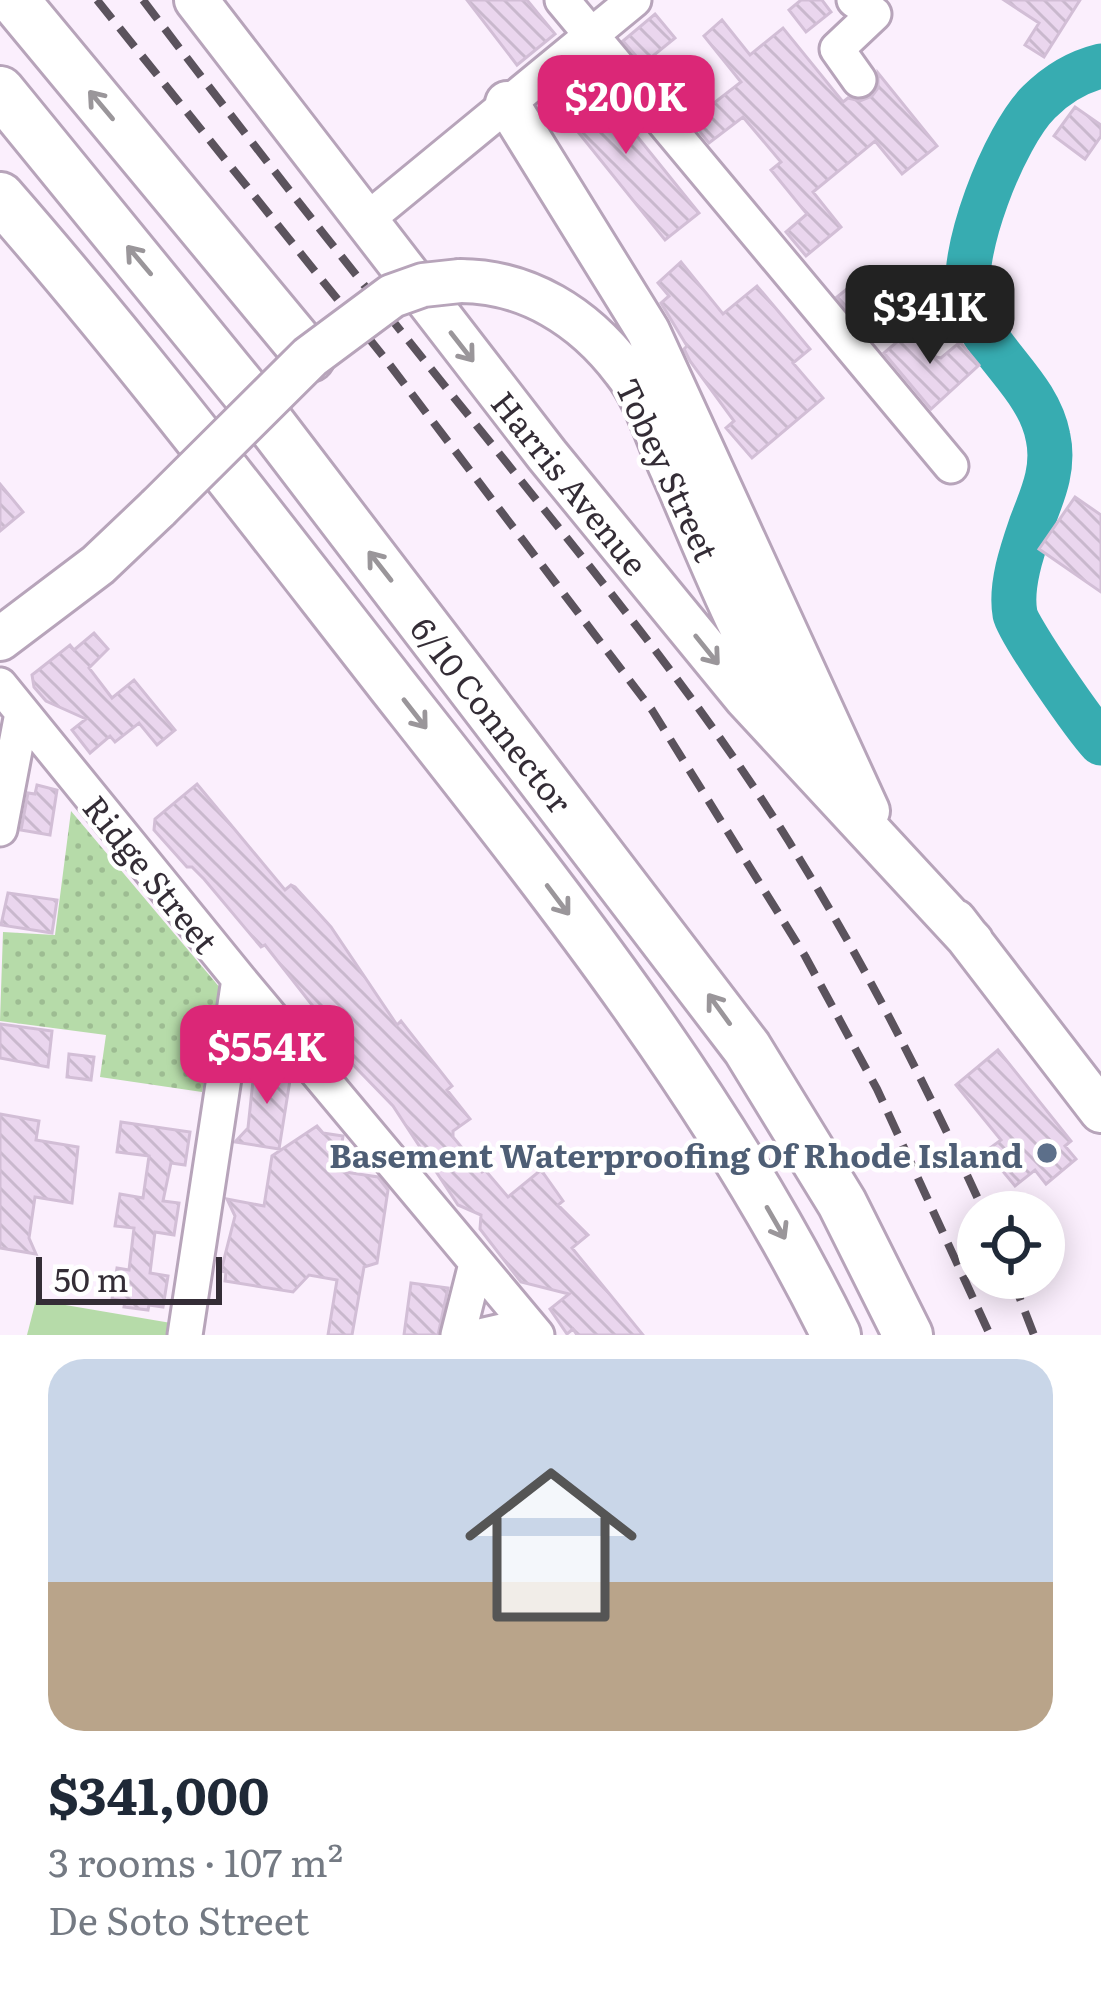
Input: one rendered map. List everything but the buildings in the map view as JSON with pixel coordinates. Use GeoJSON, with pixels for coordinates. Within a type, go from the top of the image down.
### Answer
{"type":"FeatureCollection","features":[{"type":"Feature","properties":{"kind":"highway"},"geometry":{"type":"LineString","coordinates":[[14,0],[310,358]]}},
{"type":"Feature","properties":{"kind":"highway","name":"6/10 Connector"},"geometry":{"type":"LineString","coordinates":[[9,107],[253,401],[747,1048],[842,1203],[908,1335]]}},
{"type":"Feature","properties":{"kind":"highway","name":"6/10 Connector"},"geometry":{"type":"LineString","coordinates":[[0,197],[172,404],[582,932],[746,1171],[836,1335]]}},
{"type":"Feature","properties":{"kind":"main road","name":"Harris Avenue"},"geometry":{"type":"LineString","coordinates":[[199,1],[364,222],[746,698],[972,942]]}},
{"type":"Feature","properties":{"kind":"main road","name":"Harris Avenue"},"geometry":{"type":"LineString","coordinates":[[507,103],[648,331],[864,805],[1101,1111]]}},
{"type":"Feature","properties":{"kind":"main road","name":"Tobey Street"},"geometry":{"type":"LineString","coordinates":[[0,639],[98,566],[310,358],[392,296],[423,285],[501,284],[539,298],[576,321],[628,374],[761,667],[806,738],[864,805]]}},
{"type":"Feature","properties":{"kind":"street"},"geometry":{"type":"LineString","coordinates":[[562,0],[951,466]]}},
{"type":"Feature","properties":{"kind":"street"},"geometry":{"type":"LineString","coordinates":[[364,222],[634,0]]}},
{"type":"Feature","properties":{"kind":"street"},"geometry":{"type":"LineString","coordinates":[[854,0],[874,14],[837,49],[859,80]]}},
{"type":"Feature","properties":{"kind":"street","name":"Ridge Street"},"geometry":{"type":"LineString","coordinates":[[0,685],[532,1330]]}},
{"type":"Feature","properties":{"kind":"street"},"geometry":{"type":"LineString","coordinates":[[0,829],[22,713]]}},
{"type":"Feature","properties":{"kind":"street"},"geometry":{"type":"LineString","coordinates":[[185,1335],[239,979]]}},
{"type":"Feature","properties":{"kind":"street"},"geometry":{"type":"LineString","coordinates":[[458,1335],[476,1264]]}},
{"type":"Feature","properties":{"kind":"street"},"geometry":{"type":"LineString","coordinates":[[484,1335],[532,1330]]}},
{"type":"Feature","properties":{"kind":"green space"},"geometry":{"type":"Polygon","coordinates":[[[71,811],[221,989],[202,1092],[100,1077],[106,1035],[0,1021],[3,932],[55,935],[71,811]]]}},
{"type":"Feature","properties":{"kind":"green space"},"geometry":{"type":"Polygon","coordinates":[[[36,1300],[171,1323],[169,1335],[27,1335],[36,1300]]]}},
{"type":"Feature","properties":{"kind":"waterway"},"geometry":{"type":"LineString","coordinates":[[1101,66],[1060,84],[1026,118],[986,198],[968,283],[977,322],[1034,401],[1050,449],[1046,482],[1018,569],[1015,614],[1040,659],[1101,743]]}},
{"type":"Feature","properties":{"kind":"railway"},"geometry":{"type":"LineString","coordinates":[[97,0],[383,356],[652,710],[805,956],[877,1089],[990,1335]]}},
{"type":"Feature","properties":{"kind":"railway"},"geometry":{"type":"LineString","coordinates":[[143,0],[619,604],[731,754],[850,944],[974,1191]]}},
{"type":"Feature","properties":{"kind":"railway"},"geometry":{"type":"LineString","coordinates":[[1020,1299],[1034,1335]]}},
{"type":"Feature","properties":{"kind":"place","name":"Basement Waterproofing Of Rhode Island"},"geometry":{"type":"Point","coordinates":[1047,1153]}}]}
